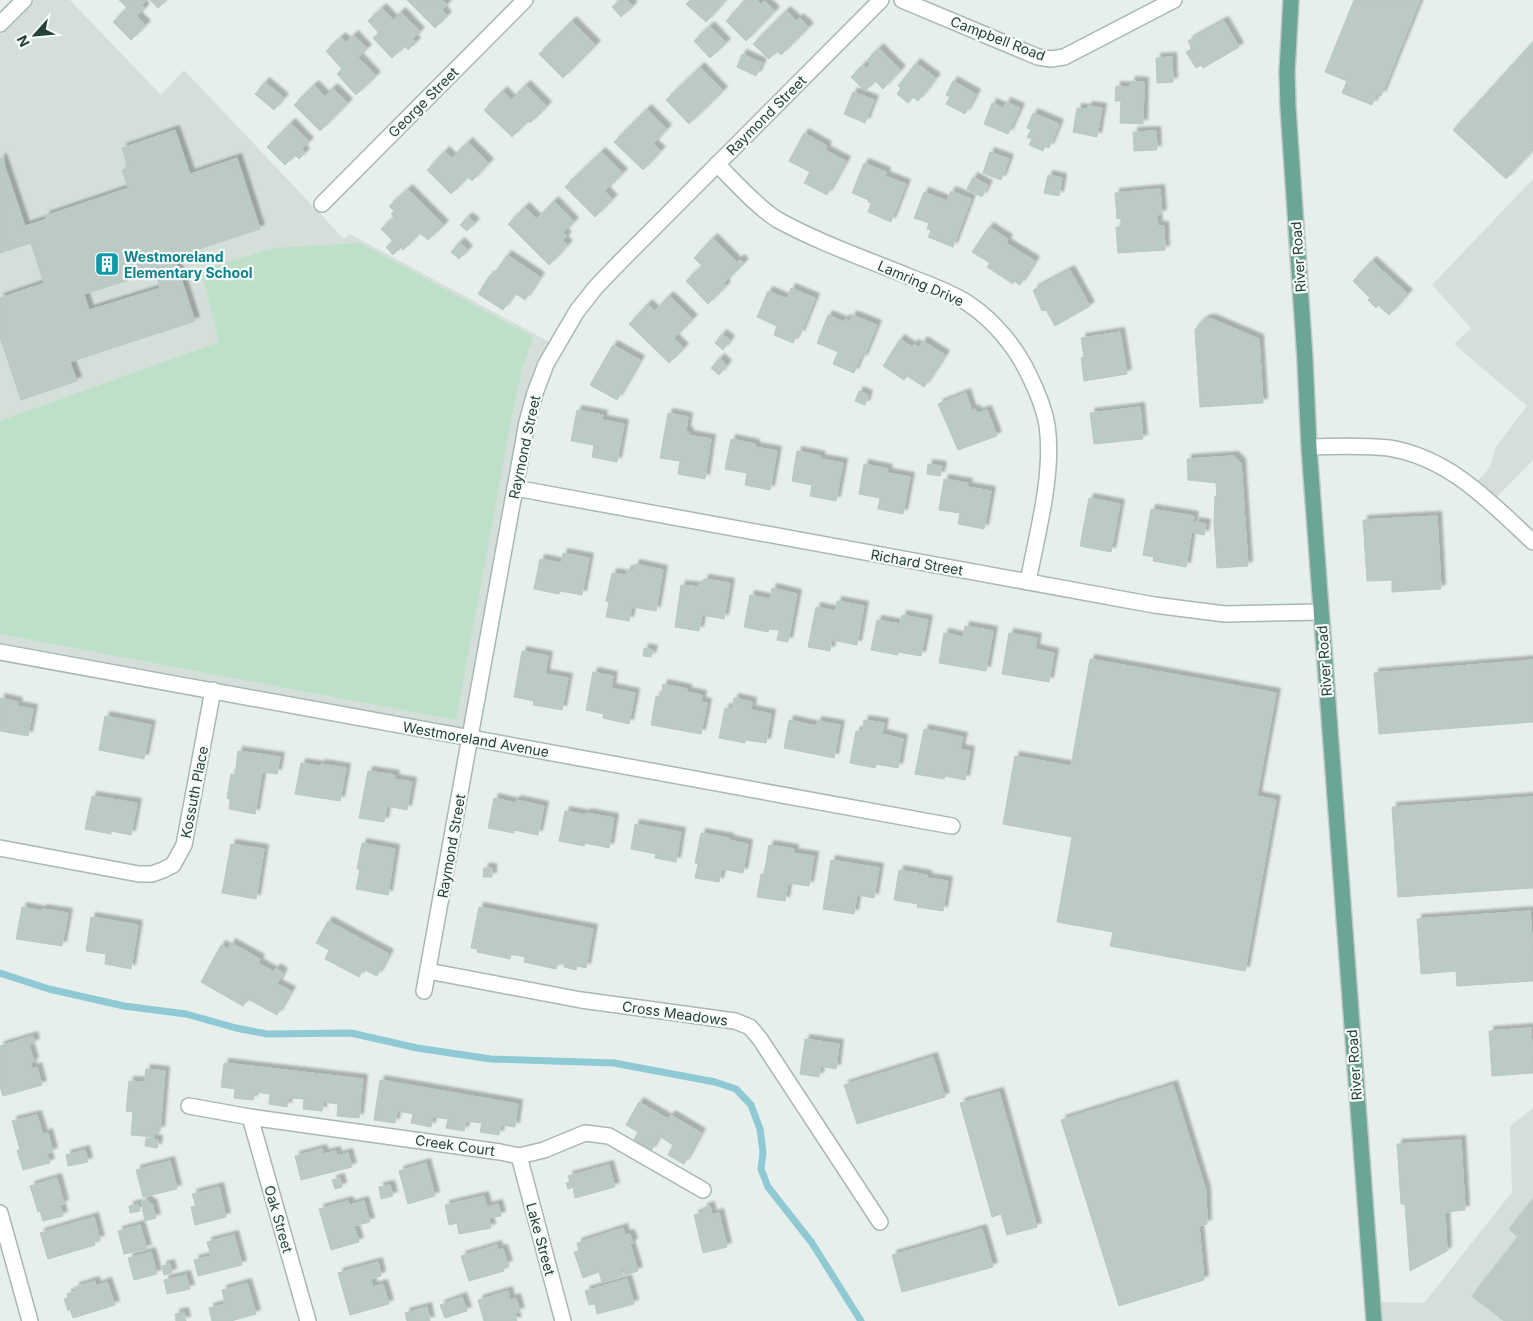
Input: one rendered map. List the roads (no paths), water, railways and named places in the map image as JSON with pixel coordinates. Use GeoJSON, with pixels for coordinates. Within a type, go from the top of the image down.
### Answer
{"type":"FeatureCollection","features":[{"type":"Feature","properties":{"kind":"main road","name":"River Road"},"geometry":{"type":"LineString","coordinates":[[1291,0],[1286,72],[1309,447],[1374,1321]]}},
{"type":"Feature","properties":{"kind":"street"},"geometry":{"type":"LineString","coordinates":[[0,24],[24,0]]}},
{"type":"Feature","properties":{"kind":"street","name":"George Street"},"geometry":{"type":"LineString","coordinates":[[322,204],[525,0]]}},
{"type":"Feature","properties":{"kind":"street","name":"Raymond Street"},"geometry":{"type":"LineString","coordinates":[[424,992],[527,422],[546,364],[576,311],[596,287],[881,0]]}},
{"type":"Feature","properties":{"kind":"street","name":"Campbell Road"},"geometry":{"type":"LineString","coordinates":[[902,0],[1038,57],[1051,59],[1064,57],[1174,0]]}},
{"type":"Feature","properties":{"kind":"street","name":"Lamring Drive"},"geometry":{"type":"LineString","coordinates":[[717,164],[776,219],[968,303],[990,321],[1008,341],[1025,366],[1038,394],[1046,424],[1048,457],[1045,490],[1028,582]]}},
{"type":"Feature","properties":{"kind":"street"},"geometry":{"type":"LineString","coordinates":[[1309,447],[1371,447],[1406,452],[1424,458],[1459,476],[1533,542]]}},
{"type":"Feature","properties":{"kind":"street","name":"Richard Street"},"geometry":{"type":"LineString","coordinates":[[515,488],[1190,611],[1225,614],[1321,612]]}},
{"type":"Feature","properties":{"kind":"street","name":"Westmoreland Avenue"},"geometry":{"type":"LineString","coordinates":[[0,652],[952,826]]}},
{"type":"Feature","properties":{"kind":"street","name":"Kossuth Place"},"geometry":{"type":"LineString","coordinates":[[0,848],[139,874],[152,874],[173,864],[184,845],[187,832],[213,690]]}},
{"type":"Feature","properties":{"kind":"street","name":"Cross Meadows"},"geometry":{"type":"LineString","coordinates":[[428,972],[581,1000],[735,1021],[750,1027],[760,1039],[880,1222]]}},
{"type":"Feature","properties":{"kind":"street","name":"Creek Court"},"geometry":{"type":"LineString","coordinates":[[189,1106],[518,1156],[544,1150],[585,1133],[609,1136],[703,1190]]}},
{"type":"Feature","properties":{"kind":"street","name":"Oak Street"},"geometry":{"type":"LineString","coordinates":[[250,1116],[308,1321]]}},
{"type":"Feature","properties":{"kind":"street","name":"Lake Street"},"geometry":{"type":"LineString","coordinates":[[518,1156],[564,1321]]}},
{"type":"Feature","properties":{"kind":"street"},"geometry":{"type":"LineString","coordinates":[[0,1214],[30,1321]]}},
{"type":"Feature","properties":{"kind":"waterway"},"geometry":{"type":"LineString","coordinates":[[0,973],[49,989],[124,1006],[186,1014],[236,1028],[267,1034],[351,1033],[417,1048],[491,1059],[614,1063],[715,1082],[736,1089],[751,1105],[760,1129],[763,1152],[761,1169],[768,1187],[812,1243],[861,1321]]}},
{"type":"Feature","properties":{"kind":"place","name":"Westmoreland Elementary School"},"geometry":{"type":"Point","coordinates":[107,264]}}]}
